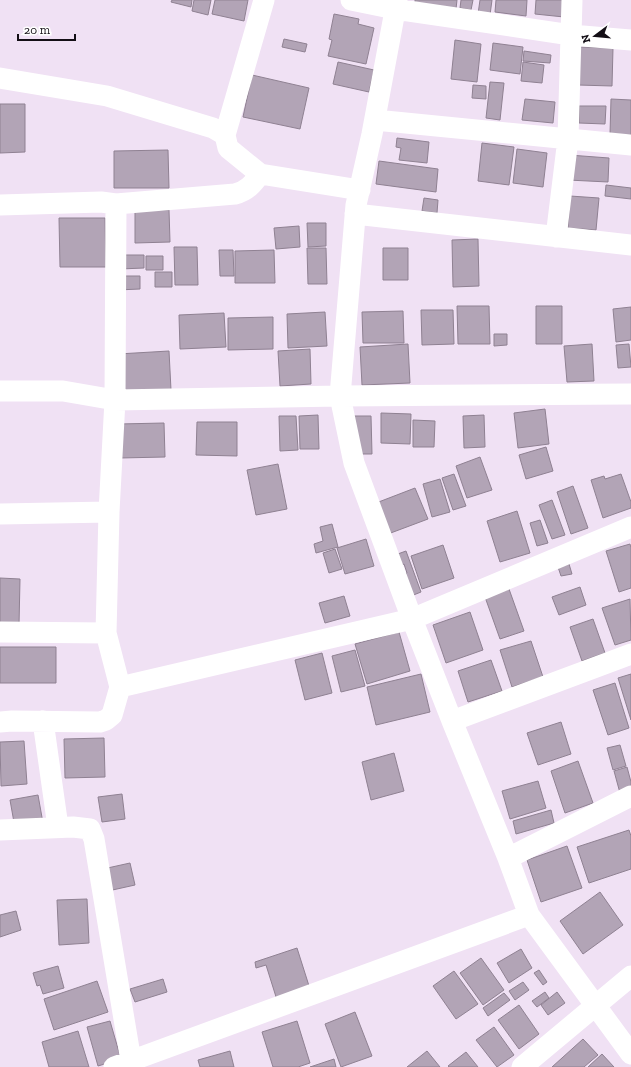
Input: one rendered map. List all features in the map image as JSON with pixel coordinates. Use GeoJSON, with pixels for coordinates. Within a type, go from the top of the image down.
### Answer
{"type":"FeatureCollection","features":[{"type":"Feature","properties":{"kind":"street"},"geometry":{"type":"LineString","coordinates":[[264,0],[225,135],[228,148],[254,181],[357,202],[556,237],[631,245]]}},
{"type":"Feature","properties":{"kind":"street"},"geometry":{"type":"LineString","coordinates":[[351,0],[396,5],[571,35],[631,40]]}},
{"type":"Feature","properties":{"kind":"street"},"geometry":{"type":"LineString","coordinates":[[556,237],[568,139],[572,0]]}},
{"type":"Feature","properties":{"kind":"street"},"geometry":{"type":"LineString","coordinates":[[396,5],[375,120],[357,202],[340,396],[354,463],[412,619],[508,858],[529,915],[631,1054]]}},
{"type":"Feature","properties":{"kind":"street"},"geometry":{"type":"LineString","coordinates":[[0,78],[107,96],[213,128],[225,135]]}},
{"type":"Feature","properties":{"kind":"street"},"geometry":{"type":"LineString","coordinates":[[375,120],[631,145]]}},
{"type":"Feature","properties":{"kind":"street"},"geometry":{"type":"LineString","coordinates":[[0,205],[101,202],[116,204],[235,194],[242,192],[254,181]]}},
{"type":"Feature","properties":{"kind":"street"},"geometry":{"type":"LineString","coordinates":[[0,722],[100,722],[106,720],[112,715],[120,687],[106,633],[109,512],[115,400],[116,204]]}},
{"type":"Feature","properties":{"kind":"street"},"geometry":{"type":"LineString","coordinates":[[0,391],[63,391],[115,400],[340,396],[631,394]]}},
{"type":"Feature","properties":{"kind":"street"},"geometry":{"type":"LineString","coordinates":[[0,514],[109,512]]}},
{"type":"Feature","properties":{"kind":"street"},"geometry":{"type":"LineString","coordinates":[[120,687],[412,619],[631,527]]}},
{"type":"Feature","properties":{"kind":"street"},"geometry":{"type":"LineString","coordinates":[[0,632],[106,633]]}},
{"type":"Feature","properties":{"kind":"street"},"geometry":{"type":"LineString","coordinates":[[452,721],[631,654]]}},
{"type":"Feature","properties":{"kind":"street"},"geometry":{"type":"LineString","coordinates":[[43,721],[58,827]]}},
{"type":"Feature","properties":{"kind":"street"},"geometry":{"type":"LineString","coordinates":[[508,858],[631,796]]}},
{"type":"Feature","properties":{"kind":"street"},"geometry":{"type":"LineString","coordinates":[[0,830],[58,827],[90,829],[94,839],[126,1065],[529,915]]}},
{"type":"Feature","properties":{"kind":"street"},"geometry":{"type":"LineString","coordinates":[[522,1067],[631,976]]}},
{"type":"Feature","properties":{"kind":"building"},"geometry":{"type":"Polygon","coordinates":[[[172,0],[192,0],[191,7],[171,2],[172,0]]]}},
{"type":"Feature","properties":{"kind":"building"},"geometry":{"type":"Polygon","coordinates":[[[194,0],[211,0],[208,15],[192,11],[194,0]]]}},
{"type":"Feature","properties":{"kind":"building"},"geometry":{"type":"Polygon","coordinates":[[[215,0],[248,0],[244,21],[212,14],[215,0]]]}},
{"type":"Feature","properties":{"kind":"building"},"geometry":{"type":"Polygon","coordinates":[[[415,0],[457,0],[456,9],[415,4],[415,0]]]}},
{"type":"Feature","properties":{"kind":"building"},"geometry":{"type":"Polygon","coordinates":[[[461,0],[473,0],[471,10],[460,8],[461,0]]]}},
{"type":"Feature","properties":{"kind":"building"},"geometry":{"type":"Polygon","coordinates":[[[480,0],[492,0],[490,15],[478,14],[480,0]]]}},
{"type":"Feature","properties":{"kind":"building"},"geometry":{"type":"Polygon","coordinates":[[[496,0],[527,0],[526,16],[495,12],[496,0]]]}},
{"type":"Feature","properties":{"kind":"building"},"geometry":{"type":"Polygon","coordinates":[[[536,0],[566,0],[564,17],[535,14],[536,0]]]}},
{"type":"Feature","properties":{"kind":"building"},"geometry":{"type":"Polygon","coordinates":[[[334,14],[359,19],[358,24],[374,28],[366,64],[328,56],[332,40],[329,39],[334,14]]]}},
{"type":"Feature","properties":{"kind":"building"},"geometry":{"type":"Polygon","coordinates":[[[284,39],[307,44],[305,52],[282,47],[284,39]]]}},
{"type":"Feature","properties":{"kind":"building"},"geometry":{"type":"Polygon","coordinates":[[[455,40],[481,44],[477,82],[451,79],[455,40]]]}},
{"type":"Feature","properties":{"kind":"building"},"geometry":{"type":"Polygon","coordinates":[[[493,43],[523,47],[520,74],[490,70],[493,43]]]}},
{"type":"Feature","properties":{"kind":"building"},"geometry":{"type":"Polygon","coordinates":[[[579,47],[613,48],[612,86],[578,85],[579,47]]]}},
{"type":"Feature","properties":{"kind":"building"},"geometry":{"type":"Polygon","coordinates":[[[524,51],[551,55],[550,63],[523,61],[524,51]]]}},
{"type":"Feature","properties":{"kind":"building"},"geometry":{"type":"Polygon","coordinates":[[[338,62],[374,70],[369,92],[333,84],[338,62]]]}},
{"type":"Feature","properties":{"kind":"building"},"geometry":{"type":"Polygon","coordinates":[[[523,62],[544,65],[542,83],[521,81],[523,62]]]}},
{"type":"Feature","properties":{"kind":"building"},"geometry":{"type":"Polygon","coordinates":[[[252,75],[309,88],[300,129],[243,117],[252,75]]]}},
{"type":"Feature","properties":{"kind":"building"},"geometry":{"type":"Polygon","coordinates":[[[490,82],[504,83],[500,120],[486,118],[490,82]]]}},
{"type":"Feature","properties":{"kind":"building"},"geometry":{"type":"Polygon","coordinates":[[[473,85],[486,86],[486,99],[472,98],[473,85]]]}},
{"type":"Feature","properties":{"kind":"building"},"geometry":{"type":"Polygon","coordinates":[[[525,99],[555,102],[553,123],[522,120],[525,99]]]}},
{"type":"Feature","properties":{"kind":"building"},"geometry":{"type":"Polygon","coordinates":[[[611,99],[631,100],[631,135],[610,134],[611,99]]]}},
{"type":"Feature","properties":{"kind":"building"},"geometry":{"type":"Polygon","coordinates":[[[0,104],[25,104],[25,152],[0,153],[0,104]]]}},
{"type":"Feature","properties":{"kind":"building"},"geometry":{"type":"Polygon","coordinates":[[[579,106],[606,106],[605,124],[579,123],[579,106]]]}},
{"type":"Feature","properties":{"kind":"building"},"geometry":{"type":"Polygon","coordinates":[[[397,138],[429,142],[427,163],[399,160],[401,148],[396,147],[397,138]]]}},
{"type":"Feature","properties":{"kind":"building"},"geometry":{"type":"Polygon","coordinates":[[[482,143],[514,147],[509,185],[478,181],[482,143]]]}},
{"type":"Feature","properties":{"kind":"building"},"geometry":{"type":"Polygon","coordinates":[[[517,149],[547,153],[543,187],[513,183],[517,149]]]}},
{"type":"Feature","properties":{"kind":"building"},"geometry":{"type":"Polygon","coordinates":[[[168,150],[169,188],[114,188],[114,151],[168,150]]]}},
{"type":"Feature","properties":{"kind":"building"},"geometry":{"type":"Polygon","coordinates":[[[569,155],[609,158],[608,182],[568,180],[569,155]]]}},
{"type":"Feature","properties":{"kind":"building"},"geometry":{"type":"Polygon","coordinates":[[[379,161],[438,169],[436,192],[376,184],[379,161]]]}},
{"type":"Feature","properties":{"kind":"building"},"geometry":{"type":"Polygon","coordinates":[[[606,185],[631,188],[631,199],[605,196],[606,185]]]}},
{"type":"Feature","properties":{"kind":"building"},"geometry":{"type":"Polygon","coordinates":[[[570,196],[599,198],[596,230],[568,228],[570,196]]]}},
{"type":"Feature","properties":{"kind":"building"},"geometry":{"type":"Polygon","coordinates":[[[424,198],[438,200],[437,213],[422,211],[424,198]]]}},
{"type":"Feature","properties":{"kind":"building"},"geometry":{"type":"Polygon","coordinates":[[[135,210],[169,210],[170,242],[135,243],[135,210]]]}},
{"type":"Feature","properties":{"kind":"building"},"geometry":{"type":"Polygon","coordinates":[[[59,218],[105,218],[106,267],[60,267],[59,218]]]}},
{"type":"Feature","properties":{"kind":"building"},"geometry":{"type":"Polygon","coordinates":[[[307,223],[326,223],[326,246],[308,247],[307,223]]]}},
{"type":"Feature","properties":{"kind":"building"},"geometry":{"type":"Polygon","coordinates":[[[299,226],[300,247],[276,249],[274,228],[299,226]]]}},
{"type":"Feature","properties":{"kind":"building"},"geometry":{"type":"Polygon","coordinates":[[[478,239],[479,286],[453,287],[452,240],[478,239]]]}},
{"type":"Feature","properties":{"kind":"building"},"geometry":{"type":"Polygon","coordinates":[[[174,247],[197,247],[198,285],[175,285],[174,247]]]}},
{"type":"Feature","properties":{"kind":"building"},"geometry":{"type":"Polygon","coordinates":[[[307,248],[326,248],[327,284],[308,284],[307,248]]]}},
{"type":"Feature","properties":{"kind":"building"},"geometry":{"type":"Polygon","coordinates":[[[383,248],[408,248],[408,280],[383,280],[383,248]]]}},
{"type":"Feature","properties":{"kind":"building"},"geometry":{"type":"Polygon","coordinates":[[[219,250],[233,250],[234,276],[220,276],[219,250]]]}},
{"type":"Feature","properties":{"kind":"building"},"geometry":{"type":"Polygon","coordinates":[[[274,250],[275,283],[235,283],[235,251],[274,250]]]}},
{"type":"Feature","properties":{"kind":"building"},"geometry":{"type":"Polygon","coordinates":[[[121,255],[144,255],[144,268],[120,269],[121,255]]]}},
{"type":"Feature","properties":{"kind":"building"},"geometry":{"type":"Polygon","coordinates":[[[146,256],[163,256],[163,270],[146,270],[146,256]]]}},
{"type":"Feature","properties":{"kind":"building"},"geometry":{"type":"Polygon","coordinates":[[[155,272],[172,272],[172,287],[155,287],[155,272]]]}},
{"type":"Feature","properties":{"kind":"building"},"geometry":{"type":"Polygon","coordinates":[[[116,276],[140,276],[140,289],[117,290],[116,276]]]}},
{"type":"Feature","properties":{"kind":"building"},"geometry":{"type":"Polygon","coordinates":[[[457,306],[489,306],[490,344],[458,344],[457,306]]]}},
{"type":"Feature","properties":{"kind":"building"},"geometry":{"type":"Polygon","coordinates":[[[536,306],[562,306],[562,344],[536,344],[536,306]]]}},
{"type":"Feature","properties":{"kind":"building"},"geometry":{"type":"Polygon","coordinates":[[[631,307],[631,340],[616,342],[613,309],[631,307]]]}},
{"type":"Feature","properties":{"kind":"building"},"geometry":{"type":"Polygon","coordinates":[[[421,310],[453,310],[454,344],[422,345],[421,310]]]}},
{"type":"Feature","properties":{"kind":"building"},"geometry":{"type":"Polygon","coordinates":[[[403,311],[404,343],[363,343],[362,312],[403,311]]]}},
{"type":"Feature","properties":{"kind":"building"},"geometry":{"type":"Polygon","coordinates":[[[325,312],[327,346],[288,348],[287,314],[325,312]]]}},
{"type":"Feature","properties":{"kind":"building"},"geometry":{"type":"Polygon","coordinates":[[[224,313],[226,347],[180,349],[179,315],[224,313]]]}},
{"type":"Feature","properties":{"kind":"building"},"geometry":{"type":"Polygon","coordinates":[[[273,317],[273,349],[228,350],[228,318],[273,317]]]}},
{"type":"Feature","properties":{"kind":"building"},"geometry":{"type":"Polygon","coordinates":[[[494,334],[507,334],[507,345],[494,346],[494,334]]]}},
{"type":"Feature","properties":{"kind":"building"},"geometry":{"type":"Polygon","coordinates":[[[408,344],[410,383],[362,385],[360,347],[408,344]]]}},
{"type":"Feature","properties":{"kind":"building"},"geometry":{"type":"Polygon","coordinates":[[[592,344],[594,381],[567,382],[564,346],[592,344]]]}},
{"type":"Feature","properties":{"kind":"building"},"geometry":{"type":"Polygon","coordinates":[[[629,344],[631,367],[618,368],[616,345],[629,344]]]}},
{"type":"Feature","properties":{"kind":"building"},"geometry":{"type":"Polygon","coordinates":[[[310,349],[311,384],[280,386],[278,351],[310,349]]]}},
{"type":"Feature","properties":{"kind":"building"},"geometry":{"type":"Polygon","coordinates":[[[169,351],[171,390],[120,392],[118,354],[169,351]]]}},
{"type":"Feature","properties":{"kind":"building"},"geometry":{"type":"Polygon","coordinates":[[[545,409],[549,444],[518,448],[514,413],[545,409]]]}},
{"type":"Feature","properties":{"kind":"building"},"geometry":{"type":"Polygon","coordinates":[[[381,413],[411,414],[410,444],[381,443],[381,413]]]}},
{"type":"Feature","properties":{"kind":"building"},"geometry":{"type":"Polygon","coordinates":[[[318,415],[319,449],[300,449],[299,416],[318,415]]]}},
{"type":"Feature","properties":{"kind":"building"},"geometry":{"type":"Polygon","coordinates":[[[484,415],[485,447],[464,448],[463,416],[484,415]]]}},
{"type":"Feature","properties":{"kind":"building"},"geometry":{"type":"Polygon","coordinates":[[[279,416],[296,416],[298,450],[280,451],[279,416]]]}},
{"type":"Feature","properties":{"kind":"building"},"geometry":{"type":"Polygon","coordinates":[[[353,416],[371,416],[372,454],[354,454],[353,416]]]}},
{"type":"Feature","properties":{"kind":"building"},"geometry":{"type":"Polygon","coordinates":[[[413,420],[435,421],[434,447],[413,447],[413,420]]]}},
{"type":"Feature","properties":{"kind":"building"},"geometry":{"type":"Polygon","coordinates":[[[197,422],[237,422],[237,456],[196,455],[197,422]]]}},
{"type":"Feature","properties":{"kind":"building"},"geometry":{"type":"Polygon","coordinates":[[[164,423],[165,457],[120,458],[119,424],[164,423]]]}},
{"type":"Feature","properties":{"kind":"building"},"geometry":{"type":"Polygon","coordinates":[[[546,447],[553,471],[526,479],[519,455],[546,447]]]}},
{"type":"Feature","properties":{"kind":"building"},"geometry":{"type":"Polygon","coordinates":[[[480,457],[492,490],[467,498],[456,466],[480,457]]]}},
{"type":"Feature","properties":{"kind":"building"},"geometry":{"type":"Polygon","coordinates":[[[278,464],[287,509],[256,515],[247,470],[278,464]]]}},
{"type":"Feature","properties":{"kind":"building"},"geometry":{"type":"Polygon","coordinates":[[[454,474],[466,506],[453,510],[442,478],[454,474]]]}},
{"type":"Feature","properties":{"kind":"building"},"geometry":{"type":"Polygon","coordinates":[[[621,474],[631,502],[631,508],[603,518],[591,480],[604,476],[605,479],[621,474]]]}},
{"type":"Feature","properties":{"kind":"building"},"geometry":{"type":"Polygon","coordinates":[[[440,479],[450,512],[432,517],[423,484],[440,479]]]}},
{"type":"Feature","properties":{"kind":"building"},"geometry":{"type":"Polygon","coordinates":[[[573,486],[588,528],[571,534],[557,492],[573,486]]]}},
{"type":"Feature","properties":{"kind":"building"},"geometry":{"type":"Polygon","coordinates":[[[415,488],[428,519],[388,534],[376,503],[415,488]]]}},
{"type":"Feature","properties":{"kind":"building"},"geometry":{"type":"Polygon","coordinates":[[[552,500],[565,535],[552,539],[539,505],[552,500]]]}},
{"type":"Feature","properties":{"kind":"building"},"geometry":{"type":"Polygon","coordinates":[[[517,511],[530,553],[500,562],[487,521],[517,511]]]}},
{"type":"Feature","properties":{"kind":"building"},"geometry":{"type":"Polygon","coordinates":[[[540,520],[548,543],[537,546],[530,523],[540,520]]]}},
{"type":"Feature","properties":{"kind":"building"},"geometry":{"type":"Polygon","coordinates":[[[332,524],[338,547],[316,553],[314,544],[323,541],[320,527],[332,524]]]}},
{"type":"Feature","properties":{"kind":"building"},"geometry":{"type":"Polygon","coordinates":[[[366,539],[374,566],[345,574],[337,548],[366,539]]]}},
{"type":"Feature","properties":{"kind":"building"},"geometry":{"type":"Polygon","coordinates":[[[630,544],[631,588],[619,592],[606,551],[630,544]]]}},
{"type":"Feature","properties":{"kind":"building"},"geometry":{"type":"Polygon","coordinates":[[[443,545],[454,578],[422,589],[411,556],[443,545]]]}},
{"type":"Feature","properties":{"kind":"building"},"geometry":{"type":"Polygon","coordinates":[[[335,549],[342,569],[329,573],[323,553],[335,549]]]}},
{"type":"Feature","properties":{"kind":"building"},"geometry":{"type":"Polygon","coordinates":[[[406,551],[421,592],[411,596],[403,575],[407,573],[404,564],[399,566],[395,555],[406,551]]]}},
{"type":"Feature","properties":{"kind":"building"},"geometry":{"type":"Polygon","coordinates":[[[569,564],[572,574],[561,576],[558,567],[569,564]]]}},
{"type":"Feature","properties":{"kind":"building"},"geometry":{"type":"Polygon","coordinates":[[[0,578],[20,579],[19,625],[0,624],[0,578]]]}},
{"type":"Feature","properties":{"kind":"building"},"geometry":{"type":"Polygon","coordinates":[[[580,587],[586,605],[559,615],[552,597],[580,587]]]}},
{"type":"Feature","properties":{"kind":"building"},"geometry":{"type":"Polygon","coordinates":[[[509,589],[524,631],[500,639],[485,597],[509,589]]]}},
{"type":"Feature","properties":{"kind":"building"},"geometry":{"type":"Polygon","coordinates":[[[344,596],[350,616],[325,623],[319,603],[344,596]]]}},
{"type":"Feature","properties":{"kind":"building"},"geometry":{"type":"Polygon","coordinates":[[[630,599],[631,640],[615,645],[602,608],[630,599]]]}},
{"type":"Feature","properties":{"kind":"building"},"geometry":{"type":"Polygon","coordinates":[[[470,612],[483,650],[446,663],[433,625],[470,612]]]}},
{"type":"Feature","properties":{"kind":"building"},"geometry":{"type":"Polygon","coordinates":[[[593,619],[605,653],[582,661],[570,627],[593,619]]]}},
{"type":"Feature","properties":{"kind":"building"},"geometry":{"type":"Polygon","coordinates":[[[399,632],[410,671],[367,684],[355,644],[399,632]]]}},
{"type":"Feature","properties":{"kind":"building"},"geometry":{"type":"Polygon","coordinates":[[[531,641],[543,677],[512,687],[500,650],[531,641]]]}},
{"type":"Feature","properties":{"kind":"building"},"geometry":{"type":"Polygon","coordinates":[[[0,647],[56,647],[56,683],[0,683],[0,647]]]}},
{"type":"Feature","properties":{"kind":"building"},"geometry":{"type":"Polygon","coordinates":[[[355,650],[365,686],[341,692],[332,656],[355,650]]]}},
{"type":"Feature","properties":{"kind":"building"},"geometry":{"type":"Polygon","coordinates":[[[322,653],[332,693],[305,700],[295,660],[322,653]]]}},
{"type":"Feature","properties":{"kind":"building"},"geometry":{"type":"Polygon","coordinates":[[[491,660],[502,691],[468,702],[458,671],[491,660]]]}},
{"type":"Feature","properties":{"kind":"building"},"geometry":{"type":"Polygon","coordinates":[[[421,674],[430,712],[376,725],[367,687],[421,674]]]}},
{"type":"Feature","properties":{"kind":"building"},"geometry":{"type":"Polygon","coordinates":[[[631,674],[631,720],[618,678],[631,674]]]}},
{"type":"Feature","properties":{"kind":"building"},"geometry":{"type":"Polygon","coordinates":[[[615,683],[629,728],[608,735],[593,690],[615,683]]]}},
{"type":"Feature","properties":{"kind":"building"},"geometry":{"type":"Polygon","coordinates":[[[561,722],[571,754],[538,765],[527,733],[561,722]]]}},
{"type":"Feature","properties":{"kind":"building"},"geometry":{"type":"Polygon","coordinates":[[[104,738],[105,777],[65,778],[64,739],[104,738]]]}},
{"type":"Feature","properties":{"kind":"building"},"geometry":{"type":"Polygon","coordinates":[[[24,741],[27,784],[1,786],[0,742],[24,741]]]}},
{"type":"Feature","properties":{"kind":"building"},"geometry":{"type":"Polygon","coordinates":[[[620,745],[626,766],[613,770],[607,748],[620,745]]]}},
{"type":"Feature","properties":{"kind":"building"},"geometry":{"type":"Polygon","coordinates":[[[394,753],[404,791],[371,800],[362,762],[394,753]]]}},
{"type":"Feature","properties":{"kind":"building"},"geometry":{"type":"Polygon","coordinates":[[[578,761],[593,803],[565,813],[551,771],[578,761]]]}},
{"type":"Feature","properties":{"kind":"building"},"geometry":{"type":"Polygon","coordinates":[[[627,767],[631,782],[631,789],[620,793],[614,771],[627,767]]]}},
{"type":"Feature","properties":{"kind":"building"},"geometry":{"type":"Polygon","coordinates":[[[538,781],[546,808],[510,819],[502,791],[538,781]]]}},
{"type":"Feature","properties":{"kind":"building"},"geometry":{"type":"Polygon","coordinates":[[[122,794],[125,819],[102,822],[98,797],[122,794]]]}},
{"type":"Feature","properties":{"kind":"building"},"geometry":{"type":"Polygon","coordinates":[[[38,795],[43,823],[15,828],[10,800],[38,795]]]}},
{"type":"Feature","properties":{"kind":"building"},"geometry":{"type":"Polygon","coordinates":[[[551,810],[554,823],[516,834],[513,821],[551,810]]]}},
{"type":"Feature","properties":{"kind":"building"},"geometry":{"type":"Polygon","coordinates":[[[629,830],[631,836],[631,869],[589,883],[577,847],[629,830]]]}},
{"type":"Feature","properties":{"kind":"building"},"geometry":{"type":"Polygon","coordinates":[[[567,846],[582,888],[541,902],[527,860],[567,846]]]}},
{"type":"Feature","properties":{"kind":"building"},"geometry":{"type":"Polygon","coordinates":[[[130,863],[135,885],[108,891],[103,869],[130,863]]]}},
{"type":"Feature","properties":{"kind":"building"},"geometry":{"type":"Polygon","coordinates":[[[600,892],[623,925],[583,954],[560,921],[600,892]]]}},
{"type":"Feature","properties":{"kind":"building"},"geometry":{"type":"Polygon","coordinates":[[[87,899],[89,943],[59,945],[57,900],[87,899]]]}},
{"type":"Feature","properties":{"kind":"building"},"geometry":{"type":"Polygon","coordinates":[[[16,911],[21,930],[0,937],[0,915],[16,911]]]}},
{"type":"Feature","properties":{"kind":"building"},"geometry":{"type":"Polygon","coordinates":[[[297,948],[310,989],[277,1000],[266,965],[256,968],[255,962],[297,948]]]}},
{"type":"Feature","properties":{"kind":"building"},"geometry":{"type":"Polygon","coordinates":[[[521,949],[532,968],[509,983],[497,963],[521,949]]]}},
{"type":"Feature","properties":{"kind":"building"},"geometry":{"type":"Polygon","coordinates":[[[481,958],[504,990],[483,1005],[460,973],[481,958]]]}},
{"type":"Feature","properties":{"kind":"building"},"geometry":{"type":"Polygon","coordinates":[[[58,966],[64,988],[43,994],[40,985],[37,986],[33,973],[58,966]]]}},
{"type":"Feature","properties":{"kind":"building"},"geometry":{"type":"Polygon","coordinates":[[[539,970],[547,982],[543,985],[534,973],[539,970]]]}},
{"type":"Feature","properties":{"kind":"building"},"geometry":{"type":"Polygon","coordinates":[[[454,971],[478,1004],[456,1019],[433,986],[454,971]]]}},
{"type":"Feature","properties":{"kind":"building"},"geometry":{"type":"Polygon","coordinates":[[[163,979],[167,992],[135,1002],[130,989],[163,979]]]}},
{"type":"Feature","properties":{"kind":"building"},"geometry":{"type":"Polygon","coordinates":[[[97,981],[108,1012],[54,1030],[44,999],[97,981]]]}},
{"type":"Feature","properties":{"kind":"building"},"geometry":{"type":"Polygon","coordinates":[[[523,982],[529,990],[515,1000],[509,991],[523,982]]]}},
{"type":"Feature","properties":{"kind":"building"},"geometry":{"type":"Polygon","coordinates":[[[545,992],[549,998],[537,1007],[532,1001],[545,992]]]}},
{"type":"Feature","properties":{"kind":"building"},"geometry":{"type":"Polygon","coordinates":[[[557,992],[565,1003],[548,1015],[541,1005],[557,992]]]}},
{"type":"Feature","properties":{"kind":"building"},"geometry":{"type":"Polygon","coordinates":[[[504,993],[510,1000],[488,1016],[483,1008],[504,993]]]}},
{"type":"Feature","properties":{"kind":"building"},"geometry":{"type":"Polygon","coordinates":[[[519,1005],[539,1034],[519,1049],[498,1020],[519,1005]]]}},
{"type":"Feature","properties":{"kind":"building"},"geometry":{"type":"Polygon","coordinates":[[[355,1012],[372,1056],[341,1067],[325,1024],[355,1012]]]}},
{"type":"Feature","properties":{"kind":"building"},"geometry":{"type":"Polygon","coordinates":[[[110,1021],[121,1059],[98,1066],[87,1027],[110,1021]]]}},
{"type":"Feature","properties":{"kind":"building"},"geometry":{"type":"Polygon","coordinates":[[[297,1021],[310,1063],[298,1067],[273,1067],[262,1032],[297,1021]]]}},
{"type":"Feature","properties":{"kind":"building"},"geometry":{"type":"Polygon","coordinates":[[[494,1027],[514,1055],[497,1067],[476,1040],[494,1027]]]}},
{"type":"Feature","properties":{"kind":"building"},"geometry":{"type":"Polygon","coordinates":[[[78,1031],[89,1067],[49,1067],[42,1042],[78,1031]]]}},
{"type":"Feature","properties":{"kind":"building"},"geometry":{"type":"Polygon","coordinates":[[[583,1039],[598,1055],[584,1067],[552,1067],[583,1039]]]}},
{"type":"Feature","properties":{"kind":"building"},"geometry":{"type":"Polygon","coordinates":[[[230,1051],[234,1067],[200,1067],[198,1060],[230,1051]]]}},
{"type":"Feature","properties":{"kind":"building"},"geometry":{"type":"Polygon","coordinates":[[[427,1051],[440,1067],[407,1067],[427,1051]]]}},
{"type":"Feature","properties":{"kind":"building"},"geometry":{"type":"Polygon","coordinates":[[[466,1052],[478,1067],[448,1066],[466,1052]]]}},
{"type":"Feature","properties":{"kind":"building"},"geometry":{"type":"Polygon","coordinates":[[[602,1054],[614,1067],[588,1067],[602,1054]]]}},
{"type":"Feature","properties":{"kind":"building"},"geometry":{"type":"Polygon","coordinates":[[[334,1059],[336,1067],[310,1067],[334,1059]]]}}]}
